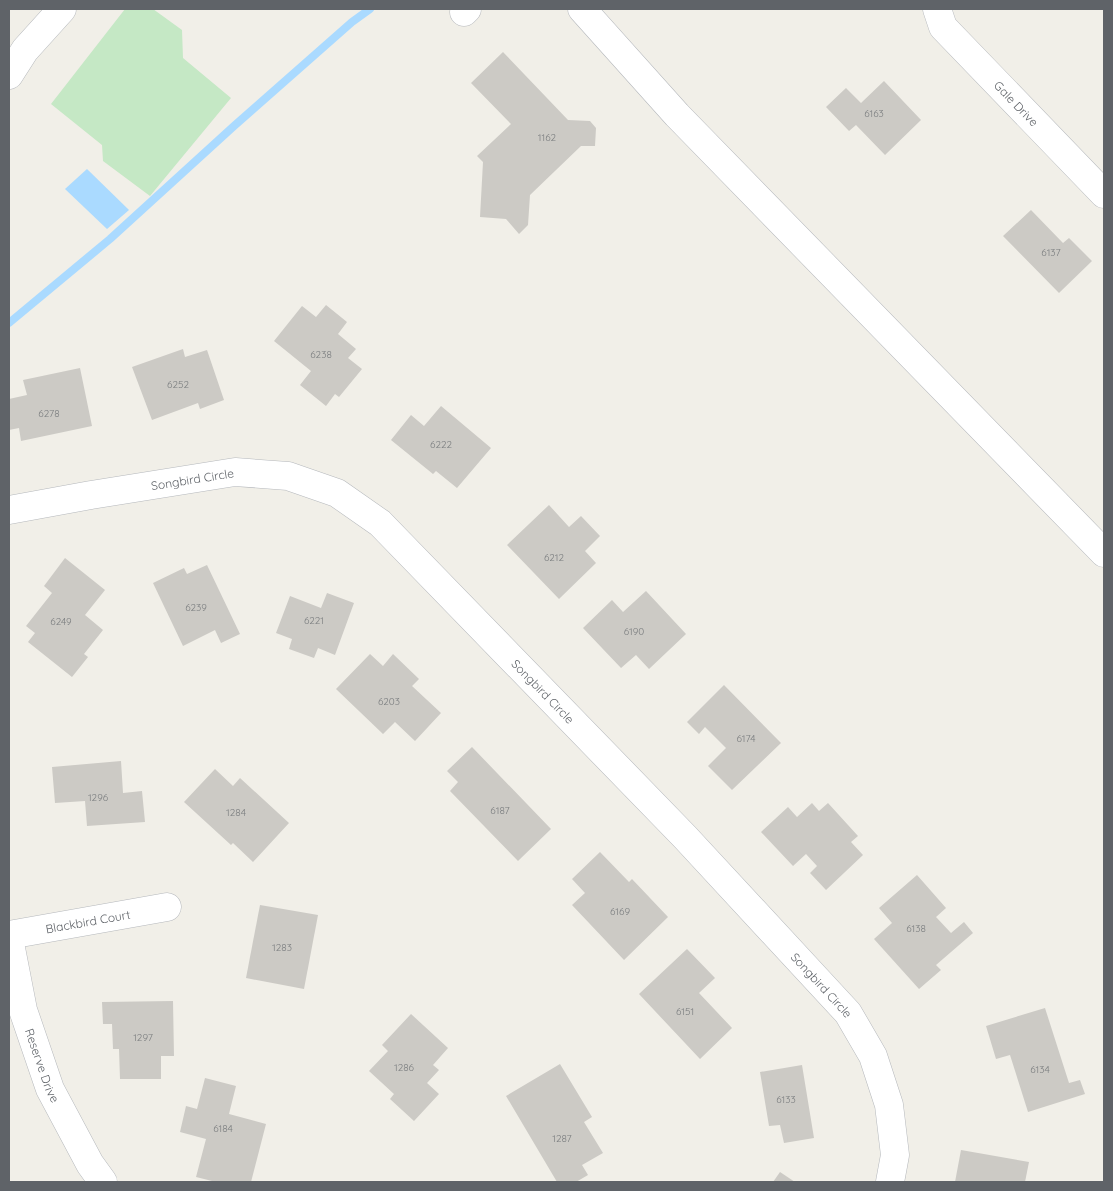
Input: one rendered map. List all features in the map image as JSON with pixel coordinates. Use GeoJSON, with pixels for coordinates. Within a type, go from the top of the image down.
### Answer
{"type":"FeatureCollection","features":[{"type":"Feature","properties":{"kind":"street"},"geometry":{"type":"LineString","coordinates":[[9,74],[26,50],[62,9]]}},
{"type":"Feature","properties":{"kind":"street"},"geometry":{"type":"LineString","coordinates":[[582,9],[678,115],[1104,553]]}},
{"type":"Feature","properties":{"kind":"street","name":"Gale Drive"},"geometry":{"type":"LineString","coordinates":[[937,9],[943,27],[1104,194]]}},
{"type":"Feature","properties":{"kind":"street","name":"Songbird Circle"},"geometry":{"type":"LineString","coordinates":[[9,510],[235,472],[288,476],[337,493],[380,523],[685,838],[848,1013],[873,1056],[889,1105],[895,1155],[890,1182]]}},
{"type":"Feature","properties":{"kind":"street","name":"Blackbird Court"},"geometry":{"type":"LineString","coordinates":[[9,937],[167,907]]}},
{"type":"Feature","properties":{"kind":"street","name":"Reserve Drive"},"geometry":{"type":"LineString","coordinates":[[9,937],[23,1010],[50,1089],[90,1164],[103,1182]]}},
{"type":"Feature","properties":{"kind":"green space"},"geometry":{"type":"Polygon","coordinates":[[[125,9],[153,9],[182,30],[183,58],[231,98],[150,196],[103,161],[102,145],[51,104],[125,9]]]}},
{"type":"Feature","properties":{"kind":"water"},"geometry":{"type":"Polygon","coordinates":[[[87,169],[129,210],[107,229],[65,189],[87,169]]]}},
{"type":"Feature","properties":{"kind":"building"},"geometry":{"type":"Polygon","coordinates":[[[503,52],[568,120],[590,121],[596,128],[595,146],[581,146],[530,195],[528,225],[519,234],[506,219],[480,217],[483,162],[477,156],[511,124],[471,83],[503,52]]]}},
{"type":"Feature","properties":{"kind":"building"},"geometry":{"type":"Polygon","coordinates":[[[884,81],[921,120],[885,155],[856,125],[849,131],[826,107],[846,88],[861,103],[884,81]]]}},
{"type":"Feature","properties":{"kind":"building"},"geometry":{"type":"Polygon","coordinates":[[[1031,210],[1063,243],[1069,238],[1092,261],[1059,293],[1003,236],[1031,210]]]}},
{"type":"Feature","properties":{"kind":"building"},"geometry":{"type":"Polygon","coordinates":[[[326,305],[347,322],[338,334],[356,349],[348,358],[362,369],[339,397],[335,394],[326,406],[300,385],[311,371],[274,341],[302,306],[316,317],[326,305]]]}},
{"type":"Feature","properties":{"kind":"building"},"geometry":{"type":"Polygon","coordinates":[[[183,349],[185,357],[207,350],[224,400],[200,409],[198,403],[152,420],[132,367],[183,349]]]}},
{"type":"Feature","properties":{"kind":"building"},"geometry":{"type":"Polygon","coordinates":[[[80,368],[92,426],[21,441],[19,428],[9,430],[9,399],[27,395],[23,380],[80,368]]]}},
{"type":"Feature","properties":{"kind":"building"},"geometry":{"type":"Polygon","coordinates":[[[441,406],[491,448],[457,488],[436,471],[433,474],[391,440],[411,415],[424,426],[441,406]]]}},
{"type":"Feature","properties":{"kind":"building"},"geometry":{"type":"Polygon","coordinates":[[[549,505],[569,527],[581,516],[600,536],[585,551],[596,563],[559,599],[507,545],[549,505]]]}},
{"type":"Feature","properties":{"kind":"building"},"geometry":{"type":"Polygon","coordinates":[[[65,558],[105,590],[85,615],[103,630],[84,654],[88,657],[72,677],[28,642],[35,633],[26,626],[52,593],[44,586],[65,558]]]}},
{"type":"Feature","properties":{"kind":"building"},"geometry":{"type":"Polygon","coordinates":[[[207,565],[240,634],[221,643],[215,630],[183,646],[153,583],[184,568],[187,574],[207,565]]]}},
{"type":"Feature","properties":{"kind":"building"},"geometry":{"type":"Polygon","coordinates":[[[646,591],[686,634],[649,669],[636,655],[621,668],[583,628],[612,600],[623,612],[646,591]]]}},
{"type":"Feature","properties":{"kind":"building"},"geometry":{"type":"Polygon","coordinates":[[[327,593],[354,603],[335,655],[318,648],[314,658],[289,649],[292,639],[276,633],[290,596],[321,608],[327,593]]]}},
{"type":"Feature","properties":{"kind":"building"},"geometry":{"type":"Polygon","coordinates":[[[370,654],[383,666],[393,654],[419,679],[412,686],[441,713],[415,741],[395,722],[383,734],[336,689],[370,654]]]}},
{"type":"Feature","properties":{"kind":"building"},"geometry":{"type":"Polygon","coordinates":[[[724,685],[781,743],[732,790],[708,766],[726,748],[705,727],[699,734],[687,722],[724,685]]]}},
{"type":"Feature","properties":{"kind":"building"},"geometry":{"type":"Polygon","coordinates":[[[472,747],[551,829],[518,861],[450,791],[458,782],[447,771],[472,747]]]}},
{"type":"Feature","properties":{"kind":"building"},"geometry":{"type":"Polygon","coordinates":[[[121,761],[123,793],[142,791],[145,822],[87,826],[85,801],[55,803],[52,767],[121,761]]]}},
{"type":"Feature","properties":{"kind":"building"},"geometry":{"type":"Polygon","coordinates":[[[215,769],[233,786],[240,778],[289,823],[253,862],[233,843],[231,845],[184,802],[215,769]]]}},
{"type":"Feature","properties":{"kind":"building"},"geometry":{"type":"Polygon","coordinates":[[[812,803],[819,811],[828,803],[858,836],[851,842],[863,855],[826,890],[810,873],[817,866],[806,854],[793,866],[761,832],[788,807],[797,817],[812,803]]]}},
{"type":"Feature","properties":{"kind":"building"},"geometry":{"type":"Polygon","coordinates":[[[600,852],[629,882],[632,879],[668,917],[624,960],[572,905],[585,893],[572,879],[600,852]]]}},
{"type":"Feature","properties":{"kind":"building"},"geometry":{"type":"Polygon","coordinates":[[[917,875],[946,908],[936,917],[951,933],[964,922],[973,933],[936,965],[941,970],[919,989],[874,939],[892,923],[879,908],[917,875]]]}},
{"type":"Feature","properties":{"kind":"building"},"geometry":{"type":"Polygon","coordinates":[[[260,905],[318,915],[304,989],[246,978],[260,905]]]}},
{"type":"Feature","properties":{"kind":"building"},"geometry":{"type":"Polygon","coordinates":[[[687,949],[715,978],[699,993],[732,1028],[700,1059],[639,994],[687,949]]]}},
{"type":"Feature","properties":{"kind":"building"},"geometry":{"type":"Polygon","coordinates":[[[173,1001],[174,1056],[161,1056],[161,1079],[120,1079],[119,1049],[113,1049],[112,1024],[103,1024],[102,1002],[173,1001]]]}},
{"type":"Feature","properties":{"kind":"building"},"geometry":{"type":"Polygon","coordinates":[[[1045,1008],[1069,1083],[1080,1080],[1085,1094],[1028,1112],[1010,1055],[996,1059],[986,1026],[1045,1008]]]}},
{"type":"Feature","properties":{"kind":"building"},"geometry":{"type":"Polygon","coordinates":[[[411,1014],[448,1048],[433,1065],[439,1070],[427,1083],[439,1094],[414,1121],[390,1099],[394,1094],[369,1071],[388,1051],[382,1045],[411,1014]]]}},
{"type":"Feature","properties":{"kind":"building"},"geometry":{"type":"Polygon","coordinates":[[[560,1064],[592,1117],[584,1122],[603,1153],[582,1165],[588,1175],[576,1182],[557,1182],[506,1096],[560,1064]]]}},
{"type":"Feature","properties":{"kind":"building"},"geometry":{"type":"Polygon","coordinates":[[[802,1065],[814,1138],[784,1143],[780,1125],[769,1126],[760,1072],[802,1065]]]}},
{"type":"Feature","properties":{"kind":"building"},"geometry":{"type":"Polygon","coordinates":[[[205,1078],[236,1086],[229,1114],[266,1124],[251,1182],[216,1182],[196,1177],[206,1139],[180,1132],[186,1106],[197,1109],[205,1078]]]}},
{"type":"Feature","properties":{"kind":"building"},"geometry":{"type":"Polygon","coordinates":[[[961,1150],[1029,1162],[1025,1182],[955,1182],[961,1150]]]}},
{"type":"Feature","properties":{"kind":"building"},"geometry":{"type":"Polygon","coordinates":[[[780,1172],[795,1182],[773,1182],[780,1172]]]}},
{"type":"Feature","properties":{"kind":"waterway"},"geometry":{"type":"LineString","coordinates":[[9,323],[110,239],[234,126],[352,22],[370,9]]}}]}
